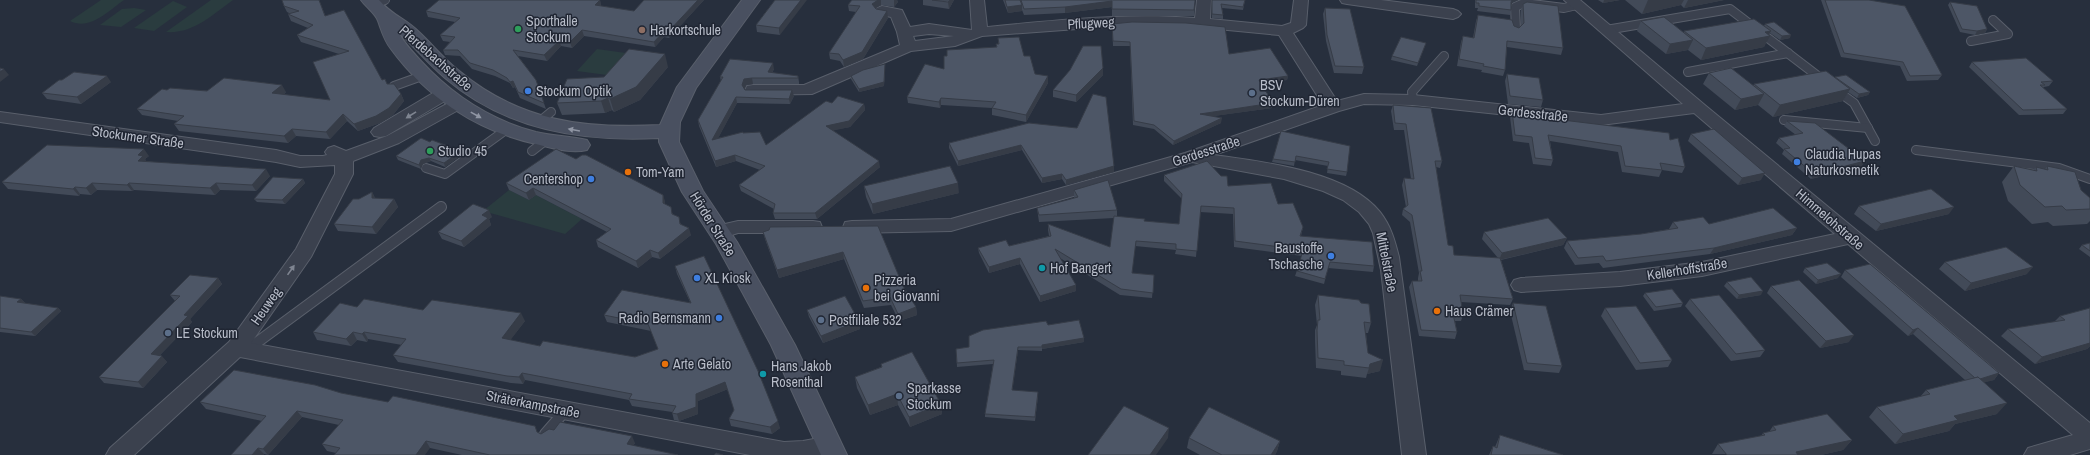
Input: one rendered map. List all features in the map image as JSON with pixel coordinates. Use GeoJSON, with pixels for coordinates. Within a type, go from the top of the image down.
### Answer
{"type":"FeatureCollection","features":[{"type":"Feature","properties":{"kind":"main road"},"geometry":{"type":"LineString","coordinates":[[669,136],[673,115],[687,87],[751,0]]}},
{"type":"Feature","properties":{"kind":"main road","name":"Pferdebachstraße"},"geometry":{"type":"LineString","coordinates":[[376,1],[387,19],[388,30],[398,46],[422,76],[450,99],[479,117],[507,129],[542,131]]}},
{"type":"Feature","properties":{"kind":"main road","name":"Pferdebachstraße"},"geometry":{"type":"LineString","coordinates":[[387,19],[401,26],[451,74],[468,88],[542,131],[571,144],[640,146],[669,136]]}},
{"type":"Feature","properties":{"kind":"main road"},"geometry":{"type":"LineString","coordinates":[[450,99],[468,88]]}},
{"type":"Feature","properties":{"kind":"main road","name":"Hörder Straße"},"geometry":{"type":"LineString","coordinates":[[669,136],[692,192],[719,232],[783,345],[832,450]]}},
{"type":"Feature","properties":{"kind":"street"},"geometry":{"type":"LineString","coordinates":[[977,0],[980,32]]}},
{"type":"Feature","properties":{"kind":"street"},"geometry":{"type":"LineString","coordinates":[[1202,23],[1204,0]]}},
{"type":"Feature","properties":{"kind":"street"},"geometry":{"type":"LineString","coordinates":[[1301,0],[1298,25],[1284,31],[1333,107]]}},
{"type":"Feature","properties":{"kind":"street"},"geometry":{"type":"LineString","coordinates":[[1347,0],[1453,14]]}},
{"type":"Feature","properties":{"kind":"street","name":"Himmelohstraße"},"geometry":{"type":"LineString","coordinates":[[1574,3],[1695,108],[1745,146],[1851,237],[2090,436]]}},
{"type":"Feature","properties":{"kind":"street"},"geometry":{"type":"LineString","coordinates":[[882,11],[897,13],[906,39]]}},
{"type":"Feature","properties":{"kind":"street","name":"Pflugweg"},"geometry":{"type":"LineString","coordinates":[[753,90],[806,90],[906,39],[955,40],[980,32],[1083,22],[1152,20],[1284,31]]}},
{"type":"Feature","properties":{"kind":"street","name":"Stockumer Straße"},"geometry":{"type":"LineString","coordinates":[[0,117],[310,162],[337,153],[450,99]]}},
{"type":"Feature","properties":{"kind":"street","name":"Gerdesstraße"},"geometry":{"type":"LineString","coordinates":[[719,232],[738,227],[951,226],[1191,157],[1333,107],[1364,99],[1413,100],[1601,120],[1695,108]]}},
{"type":"Feature","properties":{"kind":"street","name":"Heuweg"},"geometry":{"type":"LineString","coordinates":[[118,455],[242,349],[304,252],[344,174],[337,153]]}},
{"type":"Feature","properties":{"kind":"street","name":"Mittelstraße"},"geometry":{"type":"LineString","coordinates":[[1191,157],[1288,174],[1317,183],[1345,195],[1360,204],[1374,218],[1383,233],[1391,271],[1405,399],[1414,455]]}},
{"type":"Feature","properties":{"kind":"street","name":"Kellerhoffstraße"},"geometry":{"type":"LineString","coordinates":[[1521,284],[1620,279],[1702,269],[1851,237]]}},
{"type":"Feature","properties":{"kind":"street","name":"Sträterkampstraße"},"geometry":{"type":"LineString","coordinates":[[242,349],[313,364],[784,452],[832,450]]}},
{"type":"Feature","properties":{"kind":"street"},"geometry":{"type":"LineString","coordinates":[[2036,455],[2090,440]]}},
{"type":"Feature","properties":{"kind":"lane"},"geometry":{"type":"LineString","coordinates":[[1516,29],[1512,20],[1515,7],[1524,3],[1564,8],[1574,3]]}},
{"type":"Feature","properties":{"kind":"lane"},"geometry":{"type":"LineString","coordinates":[[1606,30],[1730,9],[1854,103],[1875,141]]}},
{"type":"Feature","properties":{"kind":"lane"},"geometry":{"type":"LineString","coordinates":[[1971,41],[2008,34],[1993,20]]}},
{"type":"Feature","properties":{"kind":"lane"},"geometry":{"type":"LineString","coordinates":[[1688,72],[1788,53]]}},
{"type":"Feature","properties":{"kind":"lane"},"geometry":{"type":"LineString","coordinates":[[1413,100],[1412,92],[1444,56]]}},
{"type":"Feature","properties":{"kind":"lane"},"geometry":{"type":"LineString","coordinates":[[394,86],[422,76]]}},
{"type":"Feature","properties":{"kind":"lane"},"geometry":{"type":"LineString","coordinates":[[1784,120],[1868,128]]}},
{"type":"Feature","properties":{"kind":"lane"},"geometry":{"type":"LineString","coordinates":[[426,168],[444,174],[507,129]]}},
{"type":"Feature","properties":{"kind":"lane"},"geometry":{"type":"LineString","coordinates":[[1916,150],[2059,168],[2090,179]]}},
{"type":"Feature","properties":{"kind":"lane"},"geometry":{"type":"LineString","coordinates":[[242,349],[441,207]]}},
{"type":"Feature","properties":{"kind":"lane"},"geometry":{"type":"LineString","coordinates":[[545,434],[565,411]]}},
{"type":"Feature","properties":{"kind":"shaded area"},"geometry":{"type":"Polygon","coordinates":[[[101,0],[124,0],[92,22],[77,23],[70,21],[101,0]]]}},
{"type":"Feature","properties":{"kind":"shaded area"},"geometry":{"type":"Polygon","coordinates":[[[211,0],[233,0],[194,27],[176,32],[166,32],[211,0]]]}},
{"type":"Feature","properties":{"kind":"shaded area"},"geometry":{"type":"Polygon","coordinates":[[[173,1],[187,7],[154,31],[134,28],[173,1]]]}},
{"type":"Feature","properties":{"kind":"shaded area"},"geometry":{"type":"Polygon","coordinates":[[[134,8],[146,10],[121,27],[100,25],[122,9],[134,8]]]}},
{"type":"Feature","properties":{"kind":"shaded area"},"geometry":{"type":"Polygon","coordinates":[[[597,49],[626,53],[607,75],[577,71],[597,49]]]}},
{"type":"Feature","properties":{"kind":"shaded area"},"geometry":{"type":"Polygon","coordinates":[[[509,190],[529,200],[536,195],[582,219],[565,234],[483,211],[509,190]]]}},
{"type":"Feature","properties":{"kind":"building"},"geometry":{"type":"Polygon","coordinates":[[[282,0],[319,0],[325,16],[344,10],[382,80],[385,79],[387,84],[394,84],[401,94],[389,108],[376,116],[354,124],[343,114],[326,132],[292,129],[284,136],[174,124],[184,116],[137,109],[162,89],[167,90],[170,88],[207,91],[224,78],[282,85],[272,93],[330,100],[313,62],[349,51],[297,35],[313,25],[288,14],[299,11],[284,6],[282,0]]]}},
{"type":"Feature","properties":{"kind":"building"},"geometry":{"type":"Polygon","coordinates":[[[439,0],[600,0],[595,5],[634,11],[644,0],[698,0],[668,32],[663,32],[654,42],[582,30],[570,42],[559,41],[544,55],[513,50],[536,80],[544,103],[518,92],[513,81],[510,82],[507,78],[493,70],[470,63],[458,50],[443,50],[455,37],[440,35],[460,18],[426,11],[439,0]]]}},
{"type":"Feature","properties":{"kind":"building"},"geometry":{"type":"Polygon","coordinates":[[[775,0],[801,0],[779,28],[756,25],[775,0]]]}},
{"type":"Feature","properties":{"kind":"building"},"geometry":{"type":"Polygon","coordinates":[[[852,0],[878,0],[872,4],[876,9],[887,11],[862,52],[843,60],[839,54],[829,53],[860,6],[848,5],[852,0]]]}},
{"type":"Feature","properties":{"kind":"building"},"geometry":{"type":"Polygon","coordinates":[[[932,0],[950,0],[948,2],[932,0]]]}},
{"type":"Feature","properties":{"kind":"building"},"geometry":{"type":"Polygon","coordinates":[[[1005,0],[1020,0],[1022,5],[1007,7],[1005,0]]]}},
{"type":"Feature","properties":{"kind":"building"},"geometry":{"type":"Polygon","coordinates":[[[1021,0],[1195,1],[1194,10],[1112,9],[1112,1],[1065,7],[1024,9],[1021,0]]]}},
{"type":"Feature","properties":{"kind":"building"},"geometry":{"type":"Polygon","coordinates":[[[1212,0],[1245,0],[1243,7],[1221,4],[1223,15],[1212,14],[1212,0]]]}},
{"type":"Feature","properties":{"kind":"building"},"geometry":{"type":"Polygon","coordinates":[[[1476,0],[1512,0],[1511,10],[1479,6],[1479,3],[1476,3],[1476,0]]]}},
{"type":"Feature","properties":{"kind":"building"},"geometry":{"type":"Polygon","coordinates":[[[1825,0],[1869,0],[1905,6],[1942,75],[1910,76],[1903,62],[1844,53],[1825,0]]]}},
{"type":"Feature","properties":{"kind":"building"},"geometry":{"type":"Polygon","coordinates":[[[1527,2],[1558,6],[1563,48],[1507,41],[1505,70],[1483,66],[1484,64],[1459,59],[1463,36],[1474,38],[1478,15],[1512,20],[1514,26],[1519,28],[1524,23],[1523,4],[1527,2]]]}},
{"type":"Feature","properties":{"kind":"building"},"geometry":{"type":"Polygon","coordinates":[[[1950,2],[1977,6],[1987,29],[1977,31],[1962,29],[1950,2]]]}},
{"type":"Feature","properties":{"kind":"building"},"geometry":{"type":"Polygon","coordinates":[[[1325,8],[1350,9],[1364,67],[1335,66],[1327,35],[1325,8]]]}},
{"type":"Feature","properties":{"kind":"building"},"geometry":{"type":"Polygon","coordinates":[[[1664,17],[1693,40],[1670,44],[1641,21],[1664,17]]]}},
{"type":"Feature","properties":{"kind":"building"},"geometry":{"type":"Polygon","coordinates":[[[1754,19],[1771,31],[1765,32],[1770,36],[1706,48],[1684,31],[1754,19]]]}},
{"type":"Feature","properties":{"kind":"building"},"geometry":{"type":"Polygon","coordinates":[[[1132,22],[1186,23],[1225,27],[1229,54],[1270,48],[1288,76],[1259,80],[1273,103],[1200,114],[1222,118],[1174,141],[1154,125],[1134,121],[1130,42],[1113,41],[1112,24],[1132,22]]]}},
{"type":"Feature","properties":{"kind":"building"},"geometry":{"type":"Polygon","coordinates":[[[1774,22],[1791,35],[1782,36],[1765,24],[1774,22]]]}},
{"type":"Feature","properties":{"kind":"building"},"geometry":{"type":"Polygon","coordinates":[[[1019,37],[1024,56],[1030,56],[1035,74],[1048,76],[1026,115],[992,108],[996,102],[941,98],[939,102],[907,97],[925,64],[944,69],[944,56],[947,56],[947,50],[997,47],[996,44],[999,44],[998,38],[1019,37]]]}},
{"type":"Feature","properties":{"kind":"building"},"geometry":{"type":"Polygon","coordinates":[[[1401,37],[1426,43],[1418,63],[1392,56],[1401,37]]]}},
{"type":"Feature","properties":{"kind":"building"},"geometry":{"type":"Polygon","coordinates":[[[1083,46],[1101,46],[1103,68],[1076,95],[1053,90],[1070,70],[1083,46]]]}},
{"type":"Feature","properties":{"kind":"building"},"geometry":{"type":"Polygon","coordinates":[[[629,49],[665,54],[636,87],[610,99],[608,98],[601,101],[557,103],[567,79],[604,77],[629,49]]]}},
{"type":"Feature","properties":{"kind":"building"},"geometry":{"type":"Polygon","coordinates":[[[2026,58],[2053,81],[2041,82],[2045,85],[2040,85],[2067,109],[2023,110],[1972,62],[2026,58]]]}},
{"type":"Feature","properties":{"kind":"building"},"geometry":{"type":"Polygon","coordinates":[[[730,59],[773,63],[768,72],[798,76],[798,78],[744,79],[742,85],[745,90],[792,90],[789,99],[736,97],[712,140],[743,132],[760,132],[766,145],[826,101],[832,103],[838,96],[864,104],[849,121],[826,126],[879,161],[815,213],[773,213],[775,204],[739,185],[765,166],[735,155],[715,161],[698,120],[723,77],[720,77],[730,59]]]}},
{"type":"Feature","properties":{"kind":"building"},"geometry":{"type":"Polygon","coordinates":[[[885,64],[884,82],[859,89],[851,76],[863,70],[885,64]]]}},
{"type":"Feature","properties":{"kind":"building"},"geometry":{"type":"Polygon","coordinates":[[[1731,68],[1764,94],[1741,99],[1709,73],[1731,68]]]}},
{"type":"Feature","properties":{"kind":"building"},"geometry":{"type":"Polygon","coordinates":[[[1826,71],[1850,89],[1780,105],[1754,84],[1826,71]]]}},
{"type":"Feature","properties":{"kind":"building"},"geometry":{"type":"Polygon","coordinates":[[[74,72],[107,76],[77,97],[42,93],[59,80],[62,80],[74,72]]]}},
{"type":"Feature","properties":{"kind":"building"},"geometry":{"type":"Polygon","coordinates":[[[1507,74],[1539,78],[1543,100],[1510,96],[1507,74]]]}},
{"type":"Feature","properties":{"kind":"building"},"geometry":{"type":"Polygon","coordinates":[[[1846,75],[1870,92],[1859,94],[1835,77],[1846,75]]]}},
{"type":"Feature","properties":{"kind":"building"},"geometry":{"type":"Polygon","coordinates":[[[1093,94],[1106,97],[1114,166],[1066,180],[1062,174],[1042,178],[1021,145],[958,161],[949,143],[1029,123],[1077,128],[1093,94]]]}},
{"type":"Feature","properties":{"kind":"building"},"geometry":{"type":"Polygon","coordinates":[[[1393,105],[1431,108],[1442,161],[1435,161],[1448,245],[1453,246],[1454,255],[1500,258],[1513,299],[1460,295],[1463,315],[1453,314],[1457,332],[1421,330],[1412,281],[1422,281],[1420,271],[1422,271],[1412,215],[1403,209],[1408,205],[1404,178],[1414,179],[1406,124],[1395,123],[1393,105]]]}},
{"type":"Feature","properties":{"kind":"building"},"geometry":{"type":"Polygon","coordinates":[[[1512,111],[1545,114],[1546,118],[1669,133],[1670,140],[1678,138],[1685,167],[1660,163],[1662,170],[1625,166],[1621,146],[1548,135],[1553,160],[1535,158],[1532,137],[1515,135],[1512,111]]]}},
{"type":"Feature","properties":{"kind":"building"},"geometry":{"type":"Polygon","coordinates":[[[1787,121],[1815,123],[1865,161],[1814,174],[1784,149],[1790,148],[1779,138],[1803,133],[1787,121]]]}},
{"type":"Feature","properties":{"kind":"building"},"geometry":{"type":"Polygon","coordinates":[[[1714,129],[1765,173],[1742,178],[1691,134],[1714,129]]]}},
{"type":"Feature","properties":{"kind":"building"},"geometry":{"type":"Polygon","coordinates":[[[1281,131],[1350,146],[1347,172],[1327,169],[1329,162],[1296,156],[1295,162],[1273,159],[1281,131]]]}},
{"type":"Feature","properties":{"kind":"building"},"geometry":{"type":"Polygon","coordinates":[[[421,138],[430,142],[432,140],[461,151],[444,163],[429,158],[421,160],[419,165],[396,156],[421,138]]]}},
{"type":"Feature","properties":{"kind":"building"},"geometry":{"type":"Polygon","coordinates":[[[47,145],[144,149],[138,155],[143,156],[138,161],[266,169],[252,185],[216,183],[210,188],[129,183],[127,185],[92,183],[86,188],[75,187],[73,189],[2,182],[47,145]]]}},
{"type":"Feature","properties":{"kind":"building"},"geometry":{"type":"Polygon","coordinates":[[[556,149],[576,159],[582,155],[586,155],[663,195],[663,203],[671,207],[672,214],[679,217],[680,224],[689,228],[658,253],[650,250],[636,261],[596,240],[611,229],[533,188],[526,193],[506,183],[556,149]]]}},
{"type":"Feature","properties":{"kind":"building"},"geometry":{"type":"Polygon","coordinates":[[[1207,161],[1221,176],[1227,176],[1228,186],[1271,183],[1278,204],[1293,203],[1303,227],[1300,236],[1372,242],[1374,266],[1330,262],[1325,279],[1297,271],[1303,250],[1235,241],[1234,208],[1201,206],[1197,251],[1176,249],[1176,244],[1136,241],[1132,273],[1154,275],[1153,293],[1121,289],[1055,249],[1076,285],[1040,296],[1020,258],[989,267],[978,248],[1006,240],[1009,246],[1051,236],[1048,224],[1110,247],[1114,216],[1145,219],[1144,221],[1179,224],[1182,194],[1164,175],[1207,161]]]}},
{"type":"Feature","properties":{"kind":"building"},"geometry":{"type":"Polygon","coordinates":[[[950,166],[958,183],[872,204],[864,186],[950,166]]]}},
{"type":"Feature","properties":{"kind":"building"},"geometry":{"type":"Polygon","coordinates":[[[2014,166],[2037,171],[2036,167],[2048,170],[2047,166],[2075,172],[2081,190],[2090,198],[2090,209],[2066,210],[2062,206],[2045,207],[2020,185],[2014,166]]]}},
{"type":"Feature","properties":{"kind":"building"},"geometry":{"type":"Polygon","coordinates":[[[273,177],[303,179],[282,200],[254,199],[273,177]]]}},
{"type":"Feature","properties":{"kind":"building"},"geometry":{"type":"Polygon","coordinates":[[[1108,180],[1117,210],[1039,215],[1037,208],[1078,197],[1074,190],[1108,180]]]}},
{"type":"Feature","properties":{"kind":"building"},"geometry":{"type":"Polygon","coordinates":[[[1931,189],[1954,207],[1881,224],[1859,206],[1931,189]]]}},
{"type":"Feature","properties":{"kind":"building"},"geometry":{"type":"Polygon","coordinates":[[[372,192],[372,198],[394,199],[372,227],[334,224],[353,199],[359,199],[372,192]]]}},
{"type":"Feature","properties":{"kind":"building"},"geometry":{"type":"Polygon","coordinates":[[[473,204],[489,210],[482,215],[488,218],[461,241],[438,232],[473,204]]]}},
{"type":"Feature","properties":{"kind":"building"},"geometry":{"type":"Polygon","coordinates":[[[1773,208],[1797,228],[1714,248],[1606,261],[1603,256],[1578,258],[1567,241],[1641,234],[1678,228],[1673,222],[1703,217],[1709,224],[1773,208]]]}},
{"type":"Feature","properties":{"kind":"building"},"geometry":{"type":"Polygon","coordinates":[[[1548,218],[1567,238],[1502,253],[1484,232],[1548,218]]]}},
{"type":"Feature","properties":{"kind":"building"},"geometry":{"type":"Polygon","coordinates":[[[878,226],[903,286],[916,307],[898,314],[890,297],[863,301],[843,252],[777,270],[763,232],[769,230],[770,227],[878,226]]]}},
{"type":"Feature","properties":{"kind":"building"},"geometry":{"type":"Polygon","coordinates":[[[2090,243],[2090,251],[2082,245],[2090,243]]]}},
{"type":"Feature","properties":{"kind":"building"},"geometry":{"type":"Polygon","coordinates":[[[2006,247],[2033,267],[1971,283],[1945,262],[2006,247]]]}},
{"type":"Feature","properties":{"kind":"building"},"geometry":{"type":"Polygon","coordinates":[[[704,256],[758,371],[778,421],[770,427],[729,419],[734,410],[725,382],[696,394],[696,407],[677,414],[672,413],[676,406],[629,399],[632,394],[522,373],[519,377],[507,376],[393,355],[406,339],[364,332],[362,334],[353,332],[346,339],[313,332],[340,303],[357,307],[364,299],[423,310],[432,300],[521,313],[502,338],[540,346],[543,341],[635,357],[658,349],[648,324],[604,315],[622,290],[691,303],[675,266],[704,256]]]}},
{"type":"Feature","properties":{"kind":"building"},"geometry":{"type":"Polygon","coordinates":[[[1827,263],[1841,274],[1818,280],[1805,268],[1827,263]]]}},
{"type":"Feature","properties":{"kind":"building"},"geometry":{"type":"Polygon","coordinates":[[[1870,264],[1999,373],[1980,379],[1978,377],[1975,378],[1918,328],[1913,330],[1845,270],[1870,264]]]}},
{"type":"Feature","properties":{"kind":"building"},"geometry":{"type":"Polygon","coordinates":[[[190,275],[218,278],[184,315],[188,316],[151,354],[162,356],[138,382],[99,377],[180,296],[170,295],[190,275]]]}},
{"type":"Feature","properties":{"kind":"building"},"geometry":{"type":"Polygon","coordinates":[[[1751,277],[1763,291],[1739,295],[1727,282],[1751,277]]]}},
{"type":"Feature","properties":{"kind":"building"},"geometry":{"type":"Polygon","coordinates":[[[1799,280],[1854,335],[1826,341],[1771,286],[1799,280]]]}},
{"type":"Feature","properties":{"kind":"building"},"geometry":{"type":"Polygon","coordinates":[[[1672,289],[1683,303],[1656,307],[1645,293],[1672,289]]]}},
{"type":"Feature","properties":{"kind":"building"},"geometry":{"type":"Polygon","coordinates":[[[1318,295],[1359,300],[1361,303],[1369,304],[1371,323],[1364,322],[1368,353],[1383,360],[1370,364],[1369,368],[1344,365],[1344,361],[1318,358],[1317,330],[1318,320],[1320,320],[1318,295]]]}},
{"type":"Feature","properties":{"kind":"building"},"geometry":{"type":"Polygon","coordinates":[[[1719,295],[1765,350],[1736,354],[1690,299],[1719,295]]]}},
{"type":"Feature","properties":{"kind":"building"},"geometry":{"type":"Polygon","coordinates":[[[0,296],[21,299],[17,302],[58,308],[31,332],[0,328],[0,296]]]}},
{"type":"Feature","properties":{"kind":"building"},"geometry":{"type":"Polygon","coordinates":[[[845,296],[859,321],[821,336],[807,310],[845,296]]]}},
{"type":"Feature","properties":{"kind":"building"},"geometry":{"type":"Polygon","coordinates":[[[1513,303],[1546,306],[1562,366],[1527,363],[1513,303]]]}},
{"type":"Feature","properties":{"kind":"building"},"geometry":{"type":"Polygon","coordinates":[[[1636,306],[1672,360],[1640,363],[1605,308],[1636,306]]]}},
{"type":"Feature","properties":{"kind":"building"},"geometry":{"type":"Polygon","coordinates":[[[2090,308],[2090,343],[2042,357],[2008,329],[2065,320],[2060,316],[2090,308]]]}},
{"type":"Feature","properties":{"kind":"building"},"geometry":{"type":"Polygon","coordinates":[[[1079,320],[1084,338],[1042,345],[1042,347],[1018,347],[1012,390],[1038,392],[1035,417],[985,414],[994,360],[957,363],[956,349],[969,347],[969,336],[983,330],[1046,321],[1048,325],[1079,320]]]}},
{"type":"Feature","properties":{"kind":"building","name":"Sparkasse Stockum"},"geometry":{"type":"Polygon","coordinates":[[[912,352],[941,404],[909,417],[897,394],[868,405],[855,377],[882,367],[881,364],[912,352]]]}},
{"type":"Feature","properties":{"kind":"building"},"geometry":{"type":"Polygon","coordinates":[[[234,370],[315,385],[341,393],[388,402],[393,396],[535,426],[537,432],[541,434],[549,429],[554,430],[560,422],[632,436],[627,444],[678,455],[490,455],[426,441],[416,455],[334,455],[340,448],[322,444],[343,420],[297,411],[263,449],[258,448],[252,455],[231,455],[266,416],[200,402],[234,370]]]}},
{"type":"Feature","properties":{"kind":"building"},"geometry":{"type":"Polygon","coordinates":[[[1978,377],[2007,403],[1954,416],[1958,420],[1903,434],[1877,407],[1930,394],[1926,390],[1978,377]]]}},
{"type":"Feature","properties":{"kind":"building"},"geometry":{"type":"Polygon","coordinates":[[[1124,406],[1169,428],[1150,455],[1088,455],[1124,406]]]}},
{"type":"Feature","properties":{"kind":"building"},"geometry":{"type":"Polygon","coordinates":[[[1209,407],[1280,441],[1271,455],[1222,455],[1189,438],[1209,407]]]}},
{"type":"Feature","properties":{"kind":"building"},"geometry":{"type":"Polygon","coordinates":[[[1827,414],[1852,440],[1796,452],[1798,455],[1727,455],[1718,444],[1765,435],[1763,433],[1776,430],[1773,426],[1827,414]]]}},
{"type":"Feature","properties":{"kind":"building"},"geometry":{"type":"Polygon","coordinates":[[[1500,435],[1563,455],[1491,455],[1493,446],[1497,448],[1500,435]]]}},
{"type":"Feature","properties":{"kind":"place","name":"Sporthalle Stockum"},"geometry":{"type":"Point","coordinates":[518,29]}},
{"type":"Feature","properties":{"kind":"place","name":"Harkortschule"},"geometry":{"type":"Point","coordinates":[642,30]}},
{"type":"Feature","properties":{"kind":"place","name":"Stockum Optik"},"geometry":{"type":"Point","coordinates":[528,91]}},
{"type":"Feature","properties":{"kind":"place","name":"BSV Stockum-Düren"},"geometry":{"type":"Point","coordinates":[1252,93]}},
{"type":"Feature","properties":{"kind":"place","name":"Studio 45"},"geometry":{"type":"Point","coordinates":[430,151]}},
{"type":"Feature","properties":{"kind":"place","name":"Claudia Hupas Naturkosmetik"},"geometry":{"type":"Point","coordinates":[1797,162]}},
{"type":"Feature","properties":{"kind":"place","name":"Tom-Yam"},"geometry":{"type":"Point","coordinates":[628,172]}},
{"type":"Feature","properties":{"kind":"place","name":"Centershop"},"geometry":{"type":"Point","coordinates":[591,179]}},
{"type":"Feature","properties":{"kind":"place","name":"Baustoffe Tschasche"},"geometry":{"type":"Point","coordinates":[1331,256]}},
{"type":"Feature","properties":{"kind":"place","name":"Hof Bangert"},"geometry":{"type":"Point","coordinates":[1042,268]}},
{"type":"Feature","properties":{"kind":"place","name":"XL Kiosk"},"geometry":{"type":"Point","coordinates":[697,278]}},
{"type":"Feature","properties":{"kind":"place","name":"Pizzeria bei Giovanni"},"geometry":{"type":"Point","coordinates":[866,288]}},
{"type":"Feature","properties":{"kind":"place","name":"Haus Crämer"},"geometry":{"type":"Point","coordinates":[1437,311]}},
{"type":"Feature","properties":{"kind":"place","name":"Radio Bernsmann"},"geometry":{"type":"Point","coordinates":[719,318]}},
{"type":"Feature","properties":{"kind":"place","name":"Postfiliale 532"},"geometry":{"type":"Point","coordinates":[821,320]}},
{"type":"Feature","properties":{"kind":"place","name":"LE Stockum"},"geometry":{"type":"Point","coordinates":[168,333]}},
{"type":"Feature","properties":{"kind":"place","name":"Arte Gelato"},"geometry":{"type":"Point","coordinates":[665,364]}},
{"type":"Feature","properties":{"kind":"place","name":"Hans Jakob Rosenthal"},"geometry":{"type":"Point","coordinates":[763,374]}},
{"type":"Feature","properties":{"kind":"place","name":"Sparkasse Stockum"},"geometry":{"type":"Point","coordinates":[899,396]}}]}
